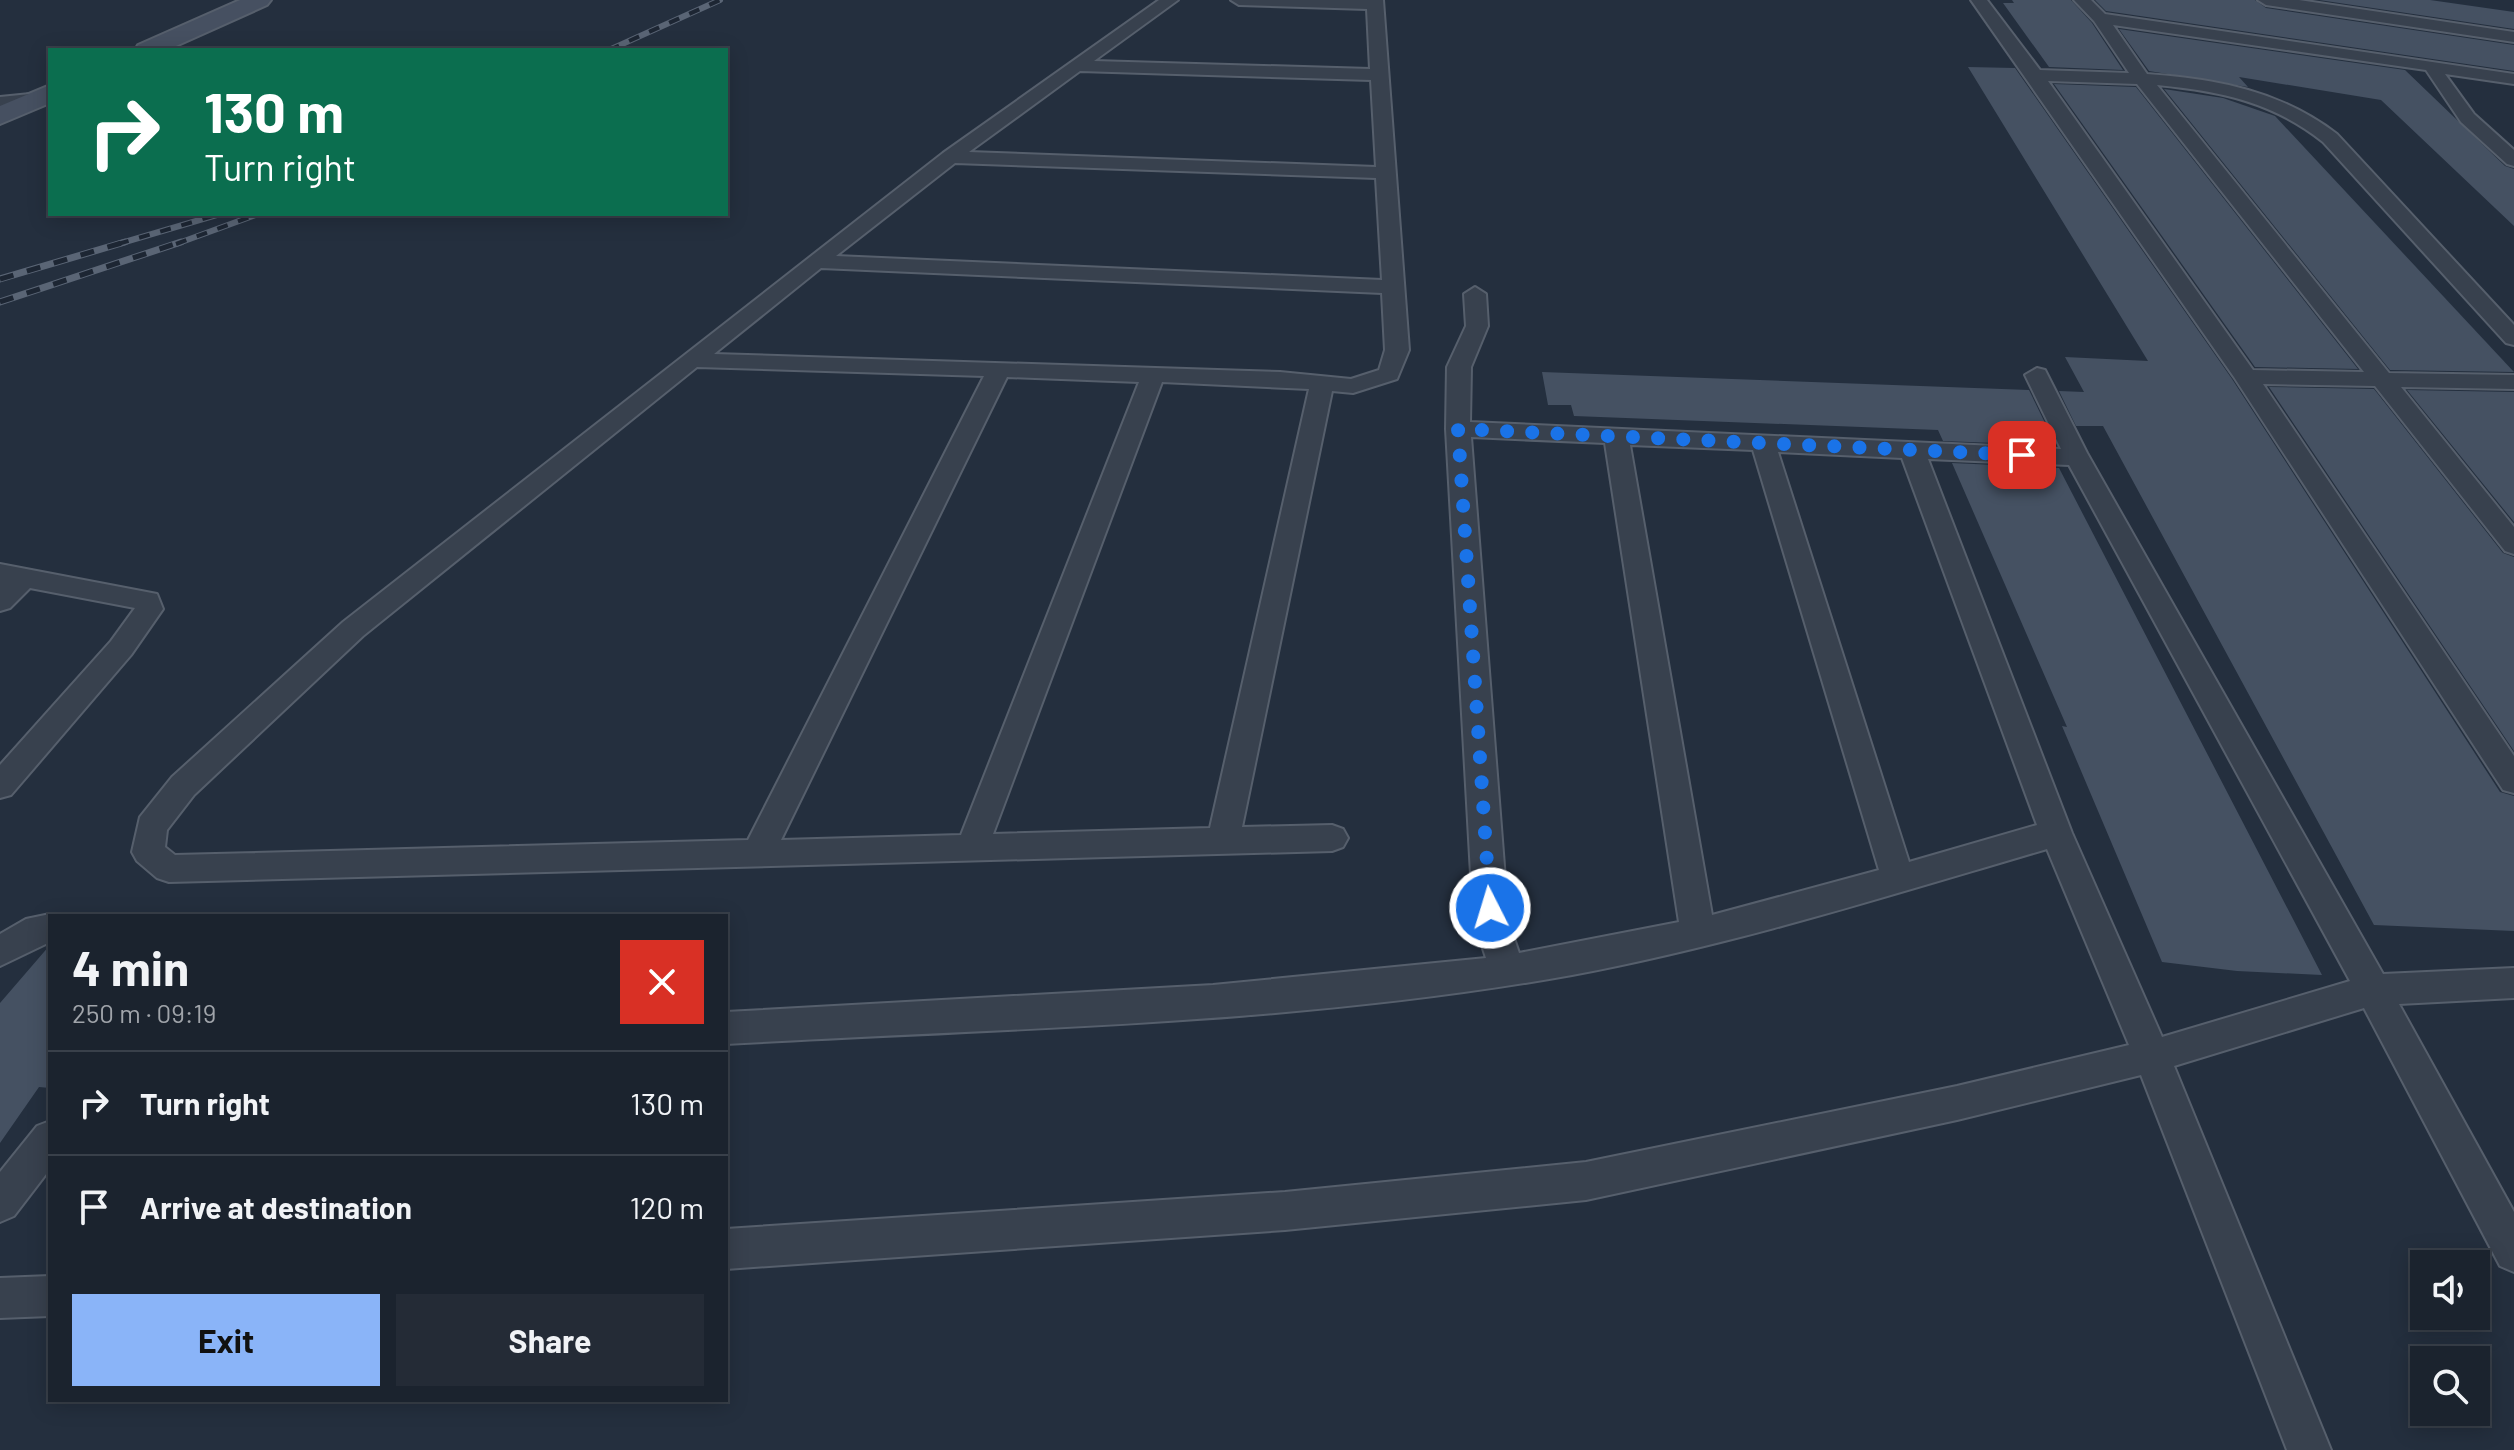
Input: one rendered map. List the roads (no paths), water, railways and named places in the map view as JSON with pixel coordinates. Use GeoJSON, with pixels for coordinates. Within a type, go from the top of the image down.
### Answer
{"type":"FeatureCollection","features":[{"type":"Feature","properties":{"kind":"street"},"geometry":{"type":"LineString","coordinates":[[151,48],[259,0]]}},
{"type":"Feature","properties":{"kind":"street"},"geometry":{"type":"LineString","coordinates":[[1170,0],[950,157],[689,360],[353,629],[183,786],[151,826],[148,852],[169,869],[1332,838]]}},
{"type":"Feature","properties":{"kind":"street"},"geometry":{"type":"LineString","coordinates":[[689,360],[1353,386],[1389,374],[1397,350],[1375,2],[1239,0]]}},
{"type":"Feature","properties":{"kind":"street"},"geometry":{"type":"LineString","coordinates":[[1979,0],[2246,377],[2514,781]]}},
{"type":"Feature","properties":{"kind":"street"},"geometry":{"type":"LineString","coordinates":[[2082,0],[2100,18],[2143,80],[2514,545]]}},
{"type":"Feature","properties":{"kind":"street"},"geometry":{"type":"LineString","coordinates":[[2266,0],[2514,37]]}},
{"type":"Feature","properties":{"kind":"street"},"geometry":{"type":"LineString","coordinates":[[2100,18],[2228,34],[2514,79]]}},
{"type":"Feature","properties":{"kind":"street"},"geometry":{"type":"LineString","coordinates":[[1078,66],[1379,75]]}},
{"type":"Feature","properties":{"kind":"street"},"geometry":{"type":"LineString","coordinates":[[2433,67],[2442,88],[2464,114],[2514,160]]}},
{"type":"Feature","properties":{"kind":"street"},"geometry":{"type":"LineString","coordinates":[[2035,75],[2143,80],[2224,89],[2301,113],[2330,138],[2514,338]]}},
{"type":"Feature","properties":{"kind":"street"},"geometry":{"type":"LineString","coordinates":[[0,103],[45,96]]}},
{"type":"Feature","properties":{"kind":"street"},"geometry":{"type":"LineString","coordinates":[[0,116],[45,96]]}},
{"type":"Feature","properties":{"kind":"street"},"geometry":{"type":"LineString","coordinates":[[950,157],[1388,173]]}},
{"type":"Feature","properties":{"kind":"street"},"geometry":{"type":"LineString","coordinates":[[815,261],[1392,287]]}},
{"type":"Feature","properties":{"kind":"street"},"geometry":{"type":"LineString","coordinates":[[1475,294],[1477,326],[1459,367],[1458,429],[1489,892],[1492,924],[1507,970]]}},
{"type":"Feature","properties":{"kind":"street"},"geometry":{"type":"LineString","coordinates":[[758,853],[999,370]]}},
{"type":"Feature","properties":{"kind":"street"},"geometry":{"type":"LineString","coordinates":[[2037,375],[2078,458],[2373,990],[2514,1252]]}},
{"type":"Feature","properties":{"kind":"street"},"geometry":{"type":"LineString","coordinates":[[972,848],[1153,376]]}},
{"type":"Feature","properties":{"kind":"street"},"geometry":{"type":"LineString","coordinates":[[2246,377],[2514,382]]}},
{"type":"Feature","properties":{"kind":"street"},"geometry":{"type":"LineString","coordinates":[[1223,841],[1322,383]]}},
{"type":"Feature","properties":{"kind":"street"},"geometry":{"type":"LineString","coordinates":[[1458,429],[2078,458]]}},
{"type":"Feature","properties":{"kind":"street"},"geometry":{"type":"LineString","coordinates":[[1616,435],[1698,933]]}},
{"type":"Feature","properties":{"kind":"street"},"geometry":{"type":"LineString","coordinates":[[1762,441],[1898,878]]}},
{"type":"Feature","properties":{"kind":"street"},"geometry":{"type":"LineString","coordinates":[[1911,448],[2056,833],[2152,1056],[2309,1450]]}},
{"type":"Feature","properties":{"kind":"street"},"geometry":{"type":"LineString","coordinates":[[0,601],[12,575],[134,597],[147,601],[149,609],[121,648],[0,786]]}},
{"type":"Feature","properties":{"kind":"street"},"geometry":{"type":"LineString","coordinates":[[728,1028],[1318,994],[1507,970],[1698,933],[2056,833]]}},
{"type":"Feature","properties":{"kind":"street"},"geometry":{"type":"LineString","coordinates":[[0,951],[38,929],[48,928]]}},
{"type":"Feature","properties":{"kind":"street"},"geometry":{"type":"LineString","coordinates":[[728,1249],[1285,1211],[1586,1181],[1957,1103],[2152,1056],[2373,990],[2514,983]]}},
{"type":"Feature","properties":{"kind":"street"},"geometry":{"type":"LineString","coordinates":[[0,1203],[48,1142]]}},
{"type":"Feature","properties":{"kind":"street"},"geometry":{"type":"LineString","coordinates":[[0,1298],[48,1296]]}},
{"type":"Feature","properties":{"kind":"railway"},"geometry":{"type":"LineString","coordinates":[[613,48],[720,0]]}},
{"type":"Feature","properties":{"kind":"railway"},"geometry":{"type":"LineString","coordinates":[[118,244],[213,216]]}},
{"type":"Feature","properties":{"kind":"railway"},"geometry":{"type":"LineString","coordinates":[[176,244],[253,216]]}},
{"type":"Feature","properties":{"kind":"railway"},"geometry":{"type":"LineString","coordinates":[[0,279],[125,242]]}},
{"type":"Feature","properties":{"kind":"railway"},"geometry":{"type":"LineString","coordinates":[[0,302],[181,242]]}}]}
